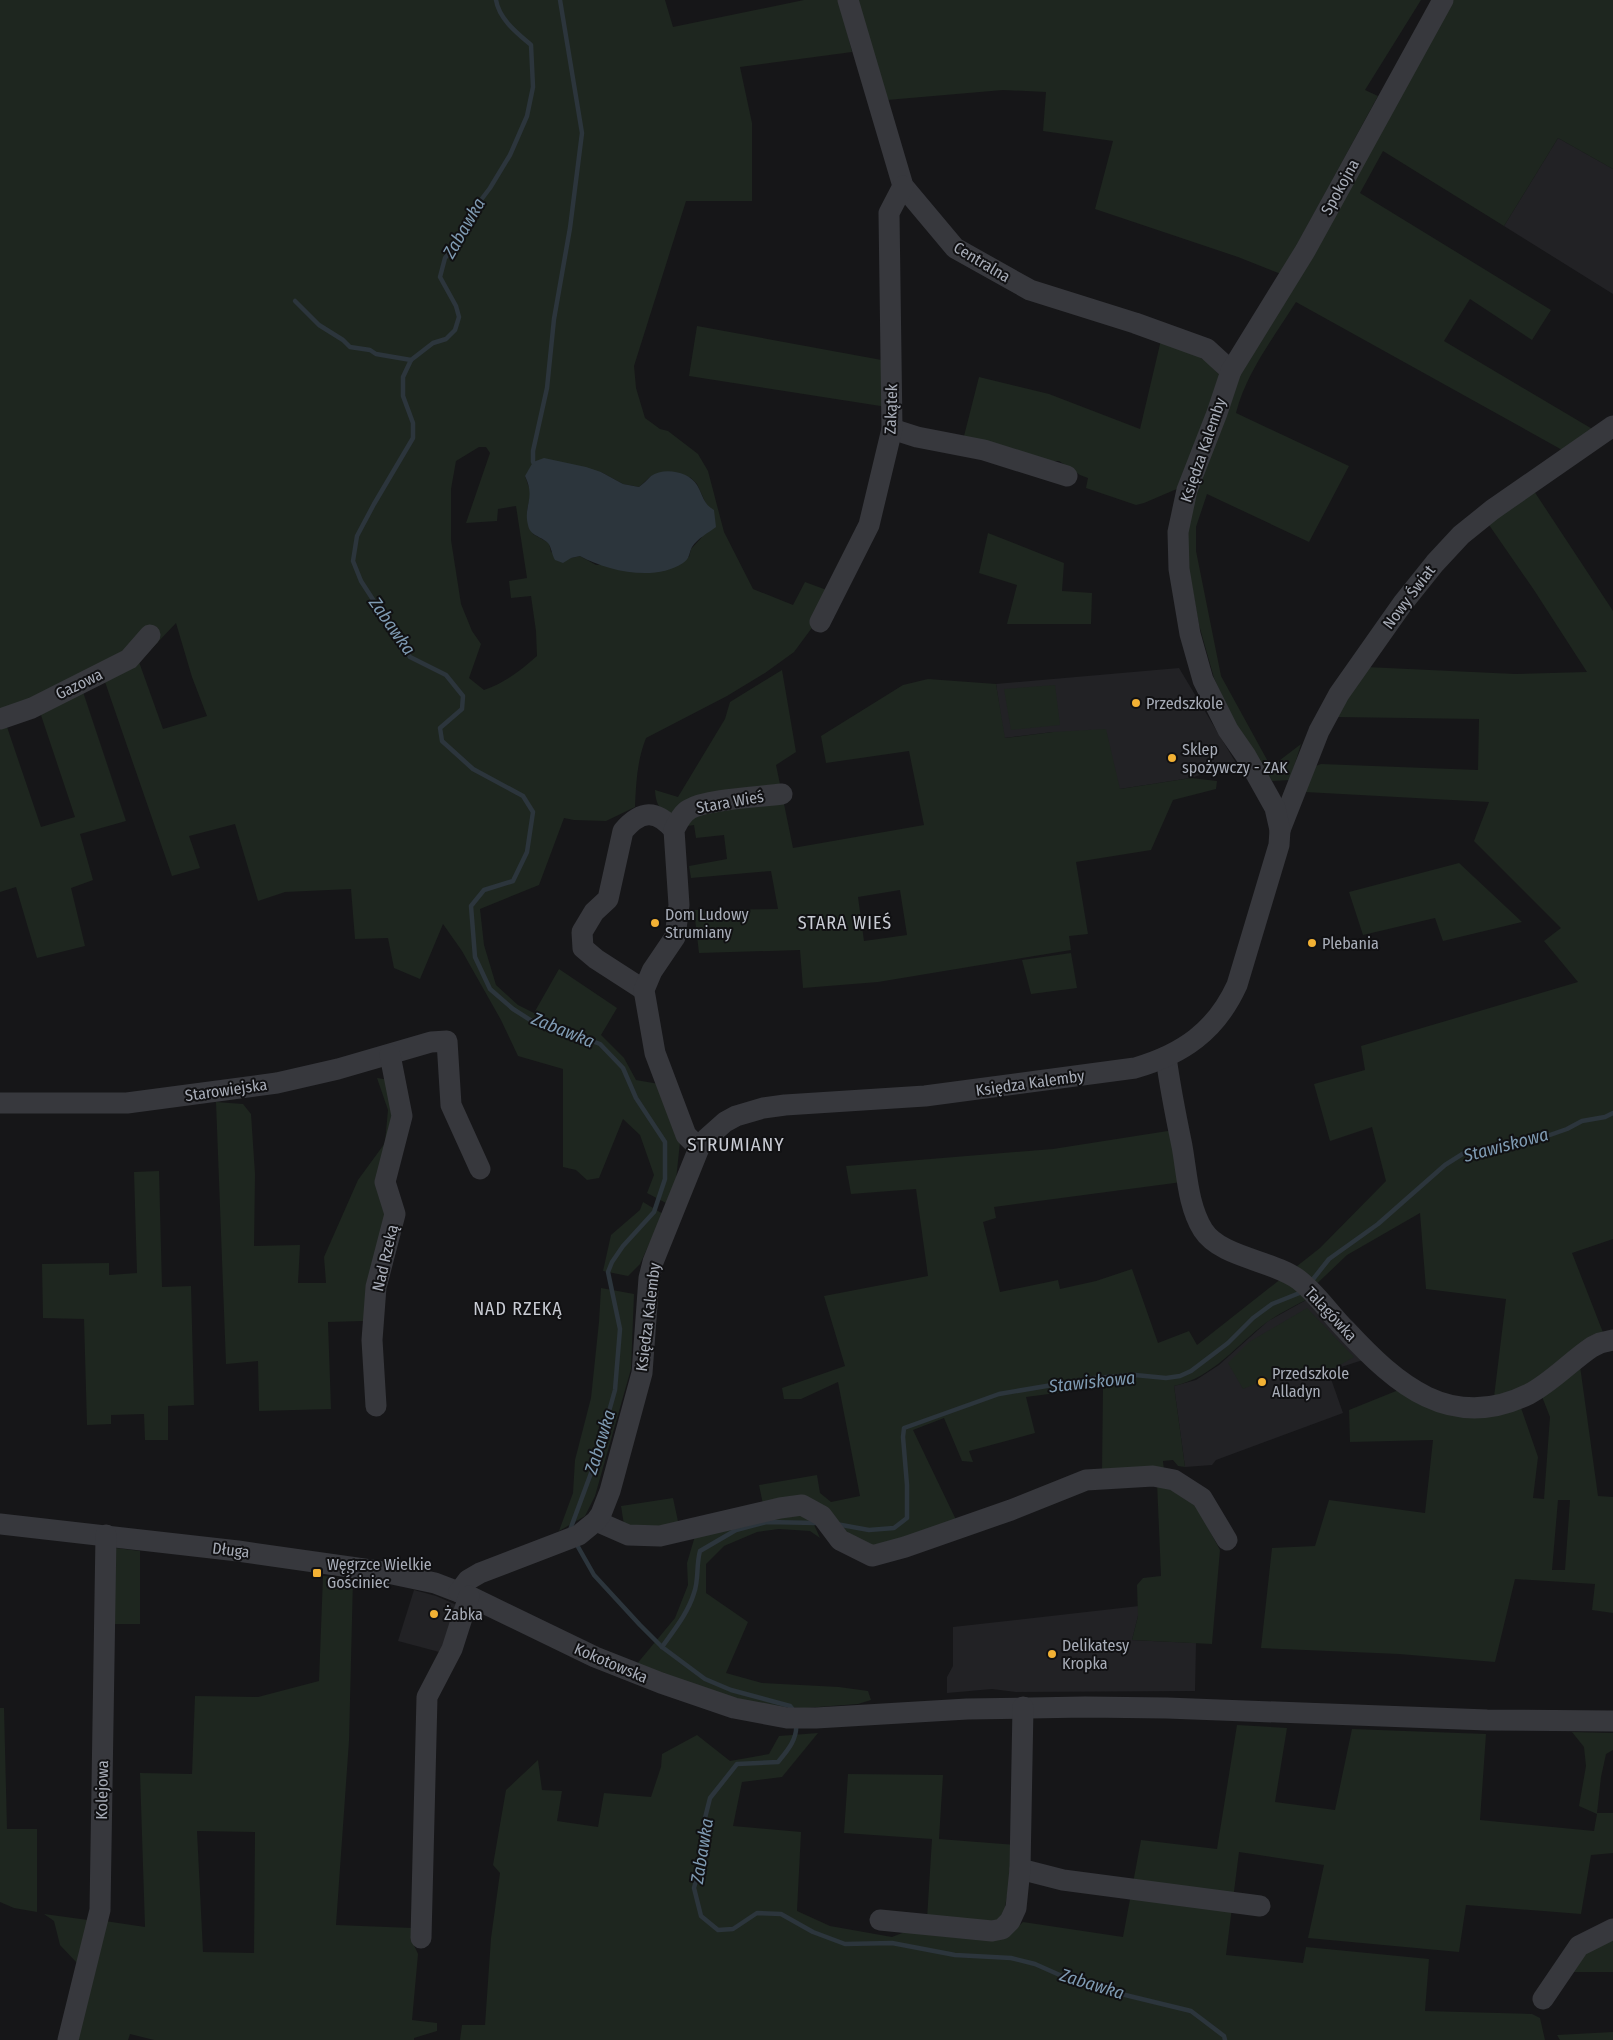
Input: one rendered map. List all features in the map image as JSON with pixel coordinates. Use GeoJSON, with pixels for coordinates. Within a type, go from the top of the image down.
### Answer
{"type":"FeatureCollection","features":[{"type":"Feature","properties":{"kind":"street","name":"Centralna"},"geometry":{"type":"LineString","coordinates":[[848,0],[904,186],[955,248],[1030,290],[1135,323],[1207,349],[1231,371]]}},
{"type":"Feature","properties":{"kind":"street","name":"Spokojna"},"geometry":{"type":"LineString","coordinates":[[1231,371],[1304,251],[1443,0]]}},
{"type":"Feature","properties":{"kind":"street","name":"Zakątek"},"geometry":{"type":"LineString","coordinates":[[820,622],[869,525],[892,429],[889,213],[904,186]]}},
{"type":"Feature","properties":{"kind":"street","name":"Księdza Kalemby"},"geometry":{"type":"LineString","coordinates":[[464,1594],[472,1577],[579,1535],[596,1521],[606,1505],[642,1373],[648,1286],[653,1262],[699,1148],[725,1122],[736,1116],[763,1108],[785,1105],[889,1099],[960,1092],[1135,1068],[1166,1057],[1198,1037],[1229,1003],[1237,984],[1279,845],[1280,830],[1275,808],[1246,756],[1228,730],[1203,680],[1190,634],[1179,568],[1178,532],[1187,490],[1231,371]]}},
{"type":"Feature","properties":{"kind":"street","name":"Nowy Świat"},"geometry":{"type":"LineString","coordinates":[[1280,830],[1319,731],[1339,694],[1403,603],[1435,563],[1461,535],[1492,510],[1613,426]]}},
{"type":"Feature","properties":{"kind":"street"},"geometry":{"type":"LineString","coordinates":[[892,429],[916,437],[984,450],[1067,476]]}},
{"type":"Feature","properties":{"kind":"street","name":"Gazowa"},"geometry":{"type":"LineString","coordinates":[[0,719],[32,708],[129,658],[150,635]]}},
{"type":"Feature","properties":{"kind":"street","name":"Stara Wieś"},"geometry":{"type":"LineString","coordinates":[[674,830],[678,820],[689,809],[702,804],[782,794]]}},
{"type":"Feature","properties":{"kind":"street"},"geometry":{"type":"LineString","coordinates":[[644,990],[596,959],[583,948],[582,932],[594,912],[608,899],[623,831],[637,817],[653,814],[666,821],[674,830],[679,905],[675,937],[652,970],[644,990],[654,1053],[686,1135],[699,1148]]}},
{"type":"Feature","properties":{"kind":"street","name":"Starowiejska"},"geometry":{"type":"LineString","coordinates":[[0,1103],[127,1103],[277,1083],[390,1055],[431,1042],[447,1041],[451,1105],[480,1169]]}},
{"type":"Feature","properties":{"kind":"street","name":"Nad Rzeką"},"geometry":{"type":"LineString","coordinates":[[376,1406],[372,1340],[376,1286],[395,1214],[386,1182],[402,1116],[390,1055]]}},
{"type":"Feature","properties":{"kind":"street","name":"Talagówka"},"geometry":{"type":"LineString","coordinates":[[1166,1057],[1191,1198],[1196,1216],[1204,1232],[1218,1244],[1285,1272],[1305,1286],[1363,1348],[1396,1378],[1430,1400],[1452,1406],[1473,1408],[1521,1397],[1546,1383],[1592,1347],[1613,1340]]}},
{"type":"Feature","properties":{"kind":"street"},"geometry":{"type":"LineString","coordinates":[[596,1521],[628,1535],[660,1536],[780,1508],[802,1505],[828,1524],[840,1540],[872,1556],[905,1547],[1012,1510],[1086,1480],[1153,1476],[1174,1480],[1202,1498],[1227,1540]]}},
{"type":"Feature","properties":{"kind":"street","name":"Długa"},"geometry":{"type":"LineString","coordinates":[[0,1524],[238,1551],[343,1566],[414,1578],[464,1594]]}},
{"type":"Feature","properties":{"kind":"street","name":"Kolejowa"},"geometry":{"type":"LineString","coordinates":[[68,2040],[100,1910],[106,1536]]}},
{"type":"Feature","properties":{"kind":"street"},"geometry":{"type":"LineString","coordinates":[[421,1938],[427,1697],[452,1649],[464,1594]]}},
{"type":"Feature","properties":{"kind":"street","name":"Kokotowska"},"geometry":{"type":"LineString","coordinates":[[464,1594],[603,1660],[691,1694],[734,1708],[779,1716],[816,1718],[917,1711],[1023,1707],[1167,1708],[1443,1719],[1613,1721]]}},
{"type":"Feature","properties":{"kind":"street"},"geometry":{"type":"LineString","coordinates":[[880,1920],[992,1931],[1002,1929],[1010,1921],[1016,1908],[1020,1869],[1023,1707]]}},
{"type":"Feature","properties":{"kind":"street"},"geometry":{"type":"LineString","coordinates":[[1020,1869],[1063,1880],[1260,1906]]}},
{"type":"Feature","properties":{"kind":"street"},"geometry":{"type":"LineString","coordinates":[[1543,1999],[1579,1946],[1613,1929]]}},
{"type":"Feature","properties":{"kind":"shaded area"},"geometry":{"type":"Polygon","coordinates":[[[0,0],[665,0],[673,27],[804,0],[839,0],[852,52],[740,67],[752,123],[752,201],[686,201],[634,366],[636,388],[645,418],[660,429],[668,431],[698,454],[708,471],[724,532],[753,589],[793,605],[805,582],[832,592],[814,625],[794,652],[765,673],[727,696],[646,738],[639,764],[635,807],[606,821],[564,818],[539,885],[480,909],[484,945],[496,985],[518,1005],[534,1013],[559,969],[617,1008],[601,1035],[624,1058],[636,1080],[659,1084],[680,1142],[676,1180],[666,1203],[647,1193],[654,1175],[640,1135],[623,1119],[599,1178],[587,1180],[576,1170],[563,1167],[563,1069],[518,1056],[501,1020],[462,951],[443,924],[420,979],[394,968],[388,938],[355,939],[351,889],[285,892],[258,901],[235,824],[189,836],[200,868],[172,876],[104,679],[76,679],[0,712],[0,0]],[[479,447],[456,461],[451,489],[451,540],[461,604],[472,631],[481,644],[469,678],[484,690],[512,676],[537,656],[536,631],[531,596],[511,598],[509,581],[527,578],[516,506],[498,509],[497,521],[466,523],[490,453],[486,447],[479,447]],[[601,472],[525,476],[531,493],[527,510],[533,534],[549,543],[551,552],[571,558],[580,556],[596,565],[689,557],[691,549],[702,537],[707,506],[697,484],[691,478],[674,472],[651,476],[639,487],[623,484],[601,472]],[[176,623],[139,662],[163,729],[207,716],[192,677],[176,623]]]}},
{"type":"Feature","properties":{"kind":"shaded area"},"geometry":{"type":"Polygon","coordinates":[[[858,0],[1421,0],[1365,90],[1378,96],[1281,274],[1238,257],[1095,209],[1113,141],[1043,131],[1046,92],[1003,90],[887,100],[858,0]]]}},
{"type":"Feature","properties":{"kind":"shaded area"},"geometry":{"type":"Polygon","coordinates":[[[1451,0],[1613,0],[1613,169],[1558,138],[1504,226],[1383,151],[1360,193],[1551,310],[1532,340],[1470,299],[1444,341],[1594,430],[1564,451],[1296,302],[1246,384],[1236,413],[1349,466],[1309,542],[1207,494],[1196,527],[1196,551],[1221,676],[1271,767],[1301,744],[1290,780],[1272,781],[1234,723],[1214,678],[1199,625],[1187,559],[1188,515],[1236,381],[1451,0]]]}},
{"type":"Feature","properties":{"kind":"shaded area"},"geometry":{"type":"Polygon","coordinates":[[[1558,138],[1613,169],[1613,294],[1504,226],[1558,138]]]}},
{"type":"Feature","properties":{"kind":"shaded area"},"geometry":{"type":"Polygon","coordinates":[[[697,326],[887,361],[887,407],[689,376],[697,326]]]}},
{"type":"Feature","properties":{"kind":"shaded area"},"geometry":{"type":"Polygon","coordinates":[[[1161,340],[1179,346],[1202,358],[1221,377],[1179,488],[1136,505],[1086,488],[1088,478],[1059,461],[1041,461],[963,440],[979,377],[1049,394],[1140,429],[1161,340]]]}},
{"type":"Feature","properties":{"kind":"shaded area"},"geometry":{"type":"Polygon","coordinates":[[[544,458],[586,467],[601,472],[623,484],[639,487],[656,473],[669,471],[688,476],[697,485],[705,502],[714,510],[716,527],[694,544],[685,561],[672,569],[659,572],[645,573],[617,570],[580,556],[571,558],[563,563],[555,560],[548,543],[533,534],[529,529],[527,518],[529,491],[525,476],[533,462],[544,458]]]}},
{"type":"Feature","properties":{"kind":"shaded area"},"geometry":{"type":"Polygon","coordinates":[[[1532,488],[1613,611],[1613,1239],[1572,1253],[1604,1335],[1517,1393],[1494,1397],[1506,1299],[1426,1289],[1420,1213],[1347,1255],[1305,1295],[1308,1299],[1267,1322],[1213,1368],[1188,1382],[1174,1386],[1185,1467],[1178,1466],[1173,1460],[1163,1461],[1164,1471],[1102,1472],[1103,1387],[1026,1397],[1035,1433],[969,1451],[973,1462],[962,1461],[944,1418],[913,1430],[958,1524],[872,1552],[850,1542],[830,1513],[763,1504],[759,1485],[817,1475],[820,1493],[831,1502],[860,1496],[838,1382],[801,1399],[784,1399],[782,1388],[845,1366],[824,1296],[928,1276],[916,1189],[851,1194],[846,1166],[1053,1149],[1174,1130],[1182,1182],[994,1207],[996,1218],[983,1222],[1000,1292],[1058,1280],[1060,1289],[1096,1281],[1132,1269],[1158,1343],[1189,1331],[1197,1345],[1320,1248],[1386,1181],[1372,1127],[1330,1141],[1314,1084],[1365,1070],[1361,1046],[1578,982],[1544,941],[1561,928],[1474,841],[1489,802],[1305,792],[1313,767],[1321,764],[1478,770],[1479,719],[1336,717],[1366,667],[1515,674],[1587,672],[1487,522],[1532,488]]]}},
{"type":"Feature","properties":{"kind":"shaded area"},"geometry":{"type":"Polygon","coordinates":[[[988,533],[1064,563],[1062,591],[1092,593],[1091,624],[1007,624],[1017,585],[979,573],[988,533]]]}},
{"type":"Feature","properties":{"kind":"shaded area"},"geometry":{"type":"Polygon","coordinates":[[[1179,668],[1236,763],[1191,778],[1120,789],[1053,732],[1004,738],[996,684],[1179,668]]]}},
{"type":"Feature","properties":{"kind":"shaded area"},"geometry":{"type":"Polygon","coordinates":[[[782,670],[796,752],[776,765],[781,789],[674,818],[665,812],[656,800],[655,790],[678,797],[725,719],[730,702],[782,670]]]}},
{"type":"Feature","properties":{"kind":"shaded area"},"geometry":{"type":"Polygon","coordinates":[[[928,679],[996,684],[1005,738],[1053,732],[1106,729],[1120,789],[1191,778],[1217,781],[1216,789],[1173,800],[1151,850],[1076,862],[1088,934],[1069,936],[1071,950],[878,982],[803,988],[800,950],[699,953],[694,910],[778,909],[771,871],[691,878],[689,866],[727,859],[724,835],[696,838],[694,825],[680,827],[696,811],[783,799],[793,848],[924,825],[909,751],[826,763],[821,736],[903,685],[928,679]],[[900,890],[858,897],[864,941],[907,935],[900,890]]]}},
{"type":"Feature","properties":{"kind":"shaded area"},"geometry":{"type":"Polygon","coordinates":[[[1055,685],[1060,725],[1011,730],[1004,689],[1055,685]]]}},
{"type":"Feature","properties":{"kind":"shaded area"},"geometry":{"type":"Polygon","coordinates":[[[82,689],[126,821],[80,834],[93,880],[71,888],[85,946],[37,958],[16,887],[0,892],[0,726],[6,724],[41,827],[75,817],[39,709],[82,689]]]}},
{"type":"Feature","properties":{"kind":"shaded area"},"geometry":{"type":"Polygon","coordinates":[[[1459,863],[1522,922],[1443,941],[1435,918],[1363,935],[1349,892],[1459,863]]]}},
{"type":"Feature","properties":{"kind":"shaded area"},"geometry":{"type":"Polygon","coordinates":[[[1071,953],[1077,988],[1031,994],[1022,960],[1071,953]]]}},
{"type":"Feature","properties":{"kind":"shaded area"},"geometry":{"type":"Polygon","coordinates":[[[377,1078],[390,1080],[397,1108],[389,1217],[363,1321],[328,1322],[331,1409],[259,1411],[258,1361],[226,1364],[216,1102],[243,1104],[251,1114],[255,1174],[254,1246],[300,1245],[298,1283],[326,1283],[324,1257],[358,1180],[385,1143],[388,1110],[377,1078]]]}},
{"type":"Feature","properties":{"kind":"shaded area"},"geometry":{"type":"Polygon","coordinates":[[[159,1171],[162,1287],[191,1286],[194,1405],[168,1406],[168,1440],[145,1440],[144,1414],[111,1415],[111,1424],[87,1425],[84,1319],[43,1318],[42,1264],[109,1263],[109,1275],[137,1273],[134,1172],[159,1171]]]}},
{"type":"Feature","properties":{"kind":"shaded area"},"geometry":{"type":"Polygon","coordinates":[[[643,1202],[663,1214],[640,1264],[628,1276],[603,1271],[611,1235],[640,1210],[643,1202]]]}},
{"type":"Feature","properties":{"kind":"shaded area"},"geometry":{"type":"Polygon","coordinates":[[[601,1288],[634,1294],[631,1369],[595,1496],[585,1516],[559,1531],[573,1493],[575,1460],[591,1398],[601,1288]]]}},
{"type":"Feature","properties":{"kind":"shaded area","name":"Przedszkole Alladyn"},"geometry":{"type":"Polygon","coordinates":[[[1308,1299],[1366,1359],[1338,1368],[1330,1376],[1343,1413],[1216,1460],[1212,1465],[1185,1467],[1174,1386],[1196,1380],[1219,1365],[1268,1321],[1308,1299]]]}},
{"type":"Feature","properties":{"kind":"shaded area"},"geometry":{"type":"Polygon","coordinates":[[[1307,1308],[1354,1357],[1321,1376],[1280,1374],[1243,1389],[1228,1363],[1249,1342],[1307,1308]]]}},
{"type":"Feature","properties":{"kind":"shaded area"},"geometry":{"type":"Polygon","coordinates":[[[1580,1366],[1598,1496],[1613,1497],[1613,1613],[1592,1610],[1595,1584],[1515,1579],[1495,1662],[1399,1654],[1261,1648],[1272,1548],[1315,1546],[1329,1500],[1425,1513],[1433,1440],[1350,1442],[1349,1410],[1401,1389],[1520,1405],[1538,1457],[1533,1498],[1544,1499],[1550,1417],[1541,1394],[1580,1366]],[[1558,1500],[1552,1570],[1565,1570],[1570,1500],[1558,1500]]]}},
{"type":"Feature","properties":{"kind":"shaded area"},"geometry":{"type":"Polygon","coordinates":[[[1157,1482],[1192,1498],[1220,1550],[1212,1644],[1132,1640],[1138,1616],[1137,1585],[1143,1578],[1161,1576],[1157,1482]]]}},
{"type":"Feature","properties":{"kind":"shaded area"},"geometry":{"type":"Polygon","coordinates":[[[673,1498],[679,1526],[625,1531],[621,1506],[673,1498]]]}},
{"type":"Feature","properties":{"kind":"shaded area"},"geometry":{"type":"Polygon","coordinates":[[[786,1510],[812,1520],[820,1538],[810,1531],[779,1529],[757,1532],[724,1546],[706,1564],[706,1593],[748,1622],[726,1673],[762,1683],[839,1687],[868,1691],[871,1700],[858,1704],[805,1708],[757,1706],[636,1665],[675,1618],[688,1585],[687,1563],[695,1536],[786,1510]]]}},
{"type":"Feature","properties":{"kind":"shaded area"},"geometry":{"type":"Polygon","coordinates":[[[116,1548],[140,1551],[140,1624],[112,1624],[116,1548]]]}},
{"type":"Feature","properties":{"kind":"shaded area"},"geometry":{"type":"Polygon","coordinates":[[[323,1576],[353,1579],[349,1741],[336,1925],[413,1928],[413,1943],[418,1954],[412,2020],[437,2023],[437,2031],[414,2038],[414,2040],[154,2040],[130,2034],[128,2040],[80,2040],[74,2038],[105,1921],[145,1927],[140,1773],[192,1774],[195,1696],[258,1697],[319,1681],[323,1576]],[[197,1831],[203,1952],[254,1953],[255,1832],[197,1831]]]}},
{"type":"Feature","properties":{"kind":"shaded area"},"geometry":{"type":"Polygon","coordinates":[[[414,1590],[436,1596],[459,1606],[443,1653],[398,1641],[414,1590]]]}},
{"type":"Feature","properties":{"kind":"shaded area"},"geometry":{"type":"Polygon","coordinates":[[[1139,1606],[1132,1640],[1196,1643],[1195,1691],[1016,1692],[992,1689],[947,1693],[947,1677],[953,1666],[953,1627],[1139,1606]]]}},
{"type":"Feature","properties":{"kind":"shaded area"},"geometry":{"type":"Polygon","coordinates":[[[0,1708],[4,1708],[7,1829],[37,1829],[37,1912],[14,1908],[0,1902],[0,1708]]]}},
{"type":"Feature","properties":{"kind":"shaded area"},"geometry":{"type":"Polygon","coordinates":[[[1237,1725],[1287,1728],[1275,1802],[1335,1810],[1352,1729],[1486,1734],[1480,1820],[1594,1831],[1597,1814],[1579,1806],[1586,1766],[1584,1747],[1572,1732],[1613,1733],[1613,1750],[1606,1754],[1597,1813],[1613,1813],[1613,1853],[1591,1855],[1581,1914],[1466,1905],[1459,1952],[1308,1938],[1324,1865],[1239,1852],[1226,1955],[1303,1963],[1306,1947],[1429,1959],[1425,2011],[1532,2014],[1540,2018],[1545,2040],[460,2040],[462,2025],[485,2025],[491,1938],[500,1873],[493,1865],[506,1790],[538,1760],[542,1790],[562,1791],[557,1821],[598,1827],[604,1793],[651,1797],[661,1767],[662,1754],[697,1735],[730,1761],[769,1754],[779,1736],[818,1733],[782,1777],[742,1782],[733,1826],[801,1832],[797,1911],[830,1926],[892,1937],[910,1930],[1015,1930],[1023,1922],[1123,1937],[1141,1840],[1217,1849],[1237,1725]]]}},
{"type":"Feature","properties":{"kind":"shaded area"},"geometry":{"type":"Polygon","coordinates":[[[848,1774],[943,1775],[939,1839],[1016,1845],[1002,1924],[927,1919],[932,1839],[844,1833],[848,1774]]]}},
{"type":"Feature","properties":{"kind":"shaded area"},"geometry":{"type":"Polygon","coordinates":[[[44,1914],[88,1920],[78,1964],[60,1945],[54,1921],[44,1914]]]}},
{"type":"Feature","properties":{"kind":"shaded area"},"geometry":{"type":"Polygon","coordinates":[[[1613,1934],[1613,1972],[1568,1972],[1581,1951],[1613,1934]]]}},
{"type":"Feature","properties":{"kind":"shaded area"},"geometry":{"type":"Polygon","coordinates":[[[1613,2032],[1613,2040],[1560,2040],[1557,2035],[1613,2032]]]}},
{"type":"Feature","properties":{"kind":"waterway","name":"Zabawka"},"geometry":{"type":"LineString","coordinates":[[496,0],[505,19],[531,45],[533,87],[527,116],[510,155],[490,188],[462,225],[459,241],[445,258],[440,277],[456,306],[459,317],[455,330],[446,339],[433,343],[411,360],[403,377],[403,396],[413,423],[413,438],[357,536],[353,561],[361,581],[410,657],[446,675],[463,696],[462,709],[440,728],[442,741],[473,769],[523,796],[533,812],[527,852],[513,881],[484,890],[471,906],[475,957],[490,989],[513,1009],[535,1023],[554,1027],[600,1044],[623,1068],[636,1098],[665,1142],[665,1179],[654,1212],[623,1246],[612,1262],[608,1272],[620,1329],[615,1390],[594,1465],[570,1530]]}},
{"type":"Feature","properties":{"kind":"waterway"},"geometry":{"type":"LineString","coordinates":[[533,462],[533,451],[547,388],[554,319],[570,228],[582,133],[560,0]]}},
{"type":"Feature","properties":{"kind":"waterway"},"geometry":{"type":"LineString","coordinates":[[295,301],[319,325],[343,340],[350,347],[411,360]]}},
{"type":"Feature","properties":{"kind":"waterway","name":"Stawiskowa"},"geometry":{"type":"LineString","coordinates":[[1310,1283],[1329,1259],[1378,1224],[1445,1165],[1464,1153],[1511,1146],[1534,1136],[1547,1136],[1582,1121],[1605,1117],[1613,1113]]}},
{"type":"Feature","properties":{"kind":"waterway","name":"Stawiskowa"},"geometry":{"type":"LineString","coordinates":[[836,1524],[869,1530],[894,1528],[907,1518],[904,1428],[999,1394],[1094,1378],[1135,1375],[1166,1378],[1180,1376],[1191,1371],[1228,1343],[1253,1318],[1272,1304],[1302,1292]]}},
{"type":"Feature","properties":{"kind":"waterway","name":"Stawiskowa"},"geometry":{"type":"LineString","coordinates":[[662,1647],[680,1621],[696,1588],[700,1551],[736,1530],[767,1522],[816,1523]]}},
{"type":"Feature","properties":{"kind":"waterway","name":"Zabawka"},"geometry":{"type":"LineString","coordinates":[[577,1545],[594,1575],[662,1647],[705,1679],[731,1690],[790,1706],[794,1711]]}},
{"type":"Feature","properties":{"kind":"waterway","name":"Zabawka"},"geometry":{"type":"LineString","coordinates":[[796,1723],[794,1739],[778,1762],[737,1764],[710,1798],[705,1818],[702,1857],[694,1888],[701,1916],[718,1930],[733,1929],[757,1913],[781,1914],[813,1932],[845,1944],[892,1943],[955,1955],[1011,1958],[1035,1964],[1080,1984],[1191,2011],[1224,2036],[1225,2040]]}},
{"type":"Feature","properties":{"kind":"place","name":"Przedszkole"},"geometry":{"type":"Point","coordinates":[1136,703]}},
{"type":"Feature","properties":{"kind":"place","name":"Sklep spożywczy - ZAK"},"geometry":{"type":"Point","coordinates":[1172,758]}},
{"type":"Feature","properties":{"kind":"place","name":"Dom Ludowy Strumiany"},"geometry":{"type":"Point","coordinates":[655,923]}},
{"type":"Feature","properties":{"kind":"place","name":"Plebania"},"geometry":{"type":"Point","coordinates":[1312,943]}},
{"type":"Feature","properties":{"kind":"place","name":"Przedszkole Alladyn"},"geometry":{"type":"Point","coordinates":[1262,1382]}},
{"type":"Feature","properties":{"kind":"place","name":"Węgrzce Wielkie Gościniec"},"geometry":{"type":"Point","coordinates":[317,1573]}},
{"type":"Feature","properties":{"kind":"place","name":"Żabka"},"geometry":{"type":"Point","coordinates":[434,1614]}},
{"type":"Feature","properties":{"kind":"place","name":"Delikatesy Kropka"},"geometry":{"type":"Point","coordinates":[1052,1654]}},
{"type":"Feature","properties":{"kind":"district","name":"STARA WIEŚ"},"geometry":{"type":"Point","coordinates":[845,923]}},
{"type":"Feature","properties":{"kind":"district","name":"STRUMIANY"},"geometry":{"type":"Point","coordinates":[736,1144]}},
{"type":"Feature","properties":{"kind":"district","name":"NAD RZEKĄ"},"geometry":{"type":"Point","coordinates":[518,1309]}}]}
